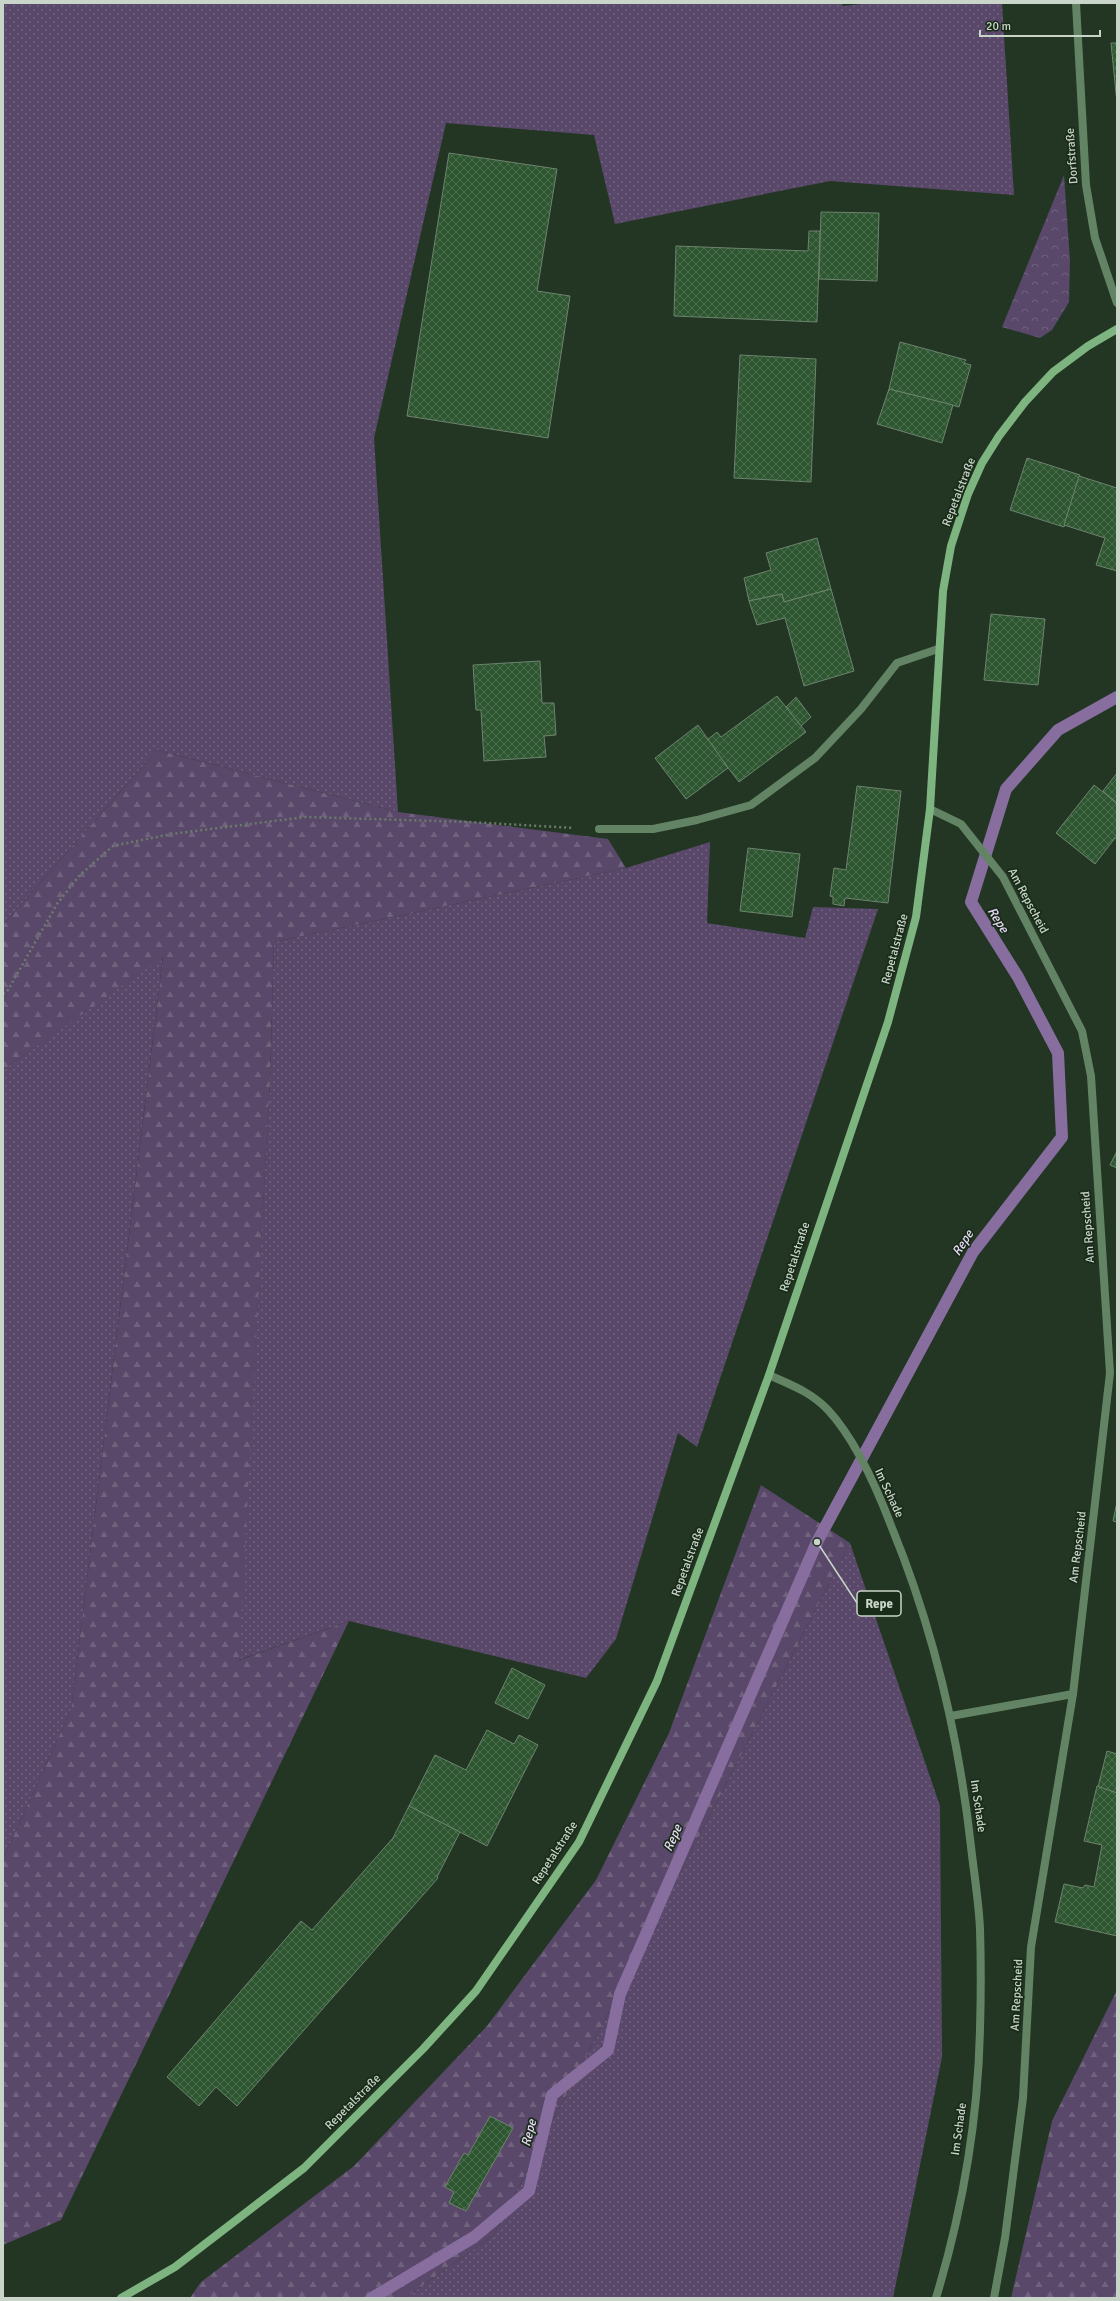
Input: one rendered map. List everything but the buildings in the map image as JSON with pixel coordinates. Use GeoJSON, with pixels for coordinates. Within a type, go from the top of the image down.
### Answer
{"type":"FeatureCollection","features":[{"type":"Feature","properties":{"kind":"main road","name":"Repetalstraße"},"geometry":{"type":"LineString","coordinates":[[122,2298],[175,2267],[304,2168],[423,2049],[476,1991],[579,1842],[657,1681],[769,1375],[888,1022],[916,917],[930,809],[938,649],[943,591],[951,546],[968,494],[982,463],[999,436],[1025,402],[1053,372],[1088,346],[1117,329]]}},
{"type":"Feature","properties":{"kind":"street","name":"Dorfstraße"},"geometry":{"type":"LineString","coordinates":[[1077,3],[1086,185],[1095,238],[1117,303]]}},
{"type":"Feature","properties":{"kind":"street"},"geometry":{"type":"LineString","coordinates":[[599,829],[652,829],[697,820],[751,805],[815,758],[861,709],[897,663],[938,649]]}},
{"type":"Feature","properties":{"kind":"street","name":"Am Repscheid"},"geometry":{"type":"LineString","coordinates":[[930,809],[961,824],[1003,877],[1082,1031],[1091,1076],[1110,1373],[1073,1694],[1031,1947],[1024,2098],[1005,2238],[994,2298]]}},
{"type":"Feature","properties":{"kind":"street","name":"Im Schade"},"geometry":{"type":"LineString","coordinates":[[769,1375],[808,1392],[828,1410],[842,1429],[878,1493],[900,1546],[928,1629],[951,1716],[968,1816],[980,1928],[980,2031],[975,2109],[962,2192],[936,2298]]}},
{"type":"Feature","properties":{"kind":"street"},"geometry":{"type":"LineString","coordinates":[[951,1716],[1073,1694]]}},
{"type":"Feature","properties":{"kind":"path"},"geometry":{"type":"LineString","coordinates":[[3,994],[8,990],[57,904],[79,876],[113,846],[171,834],[306,817],[469,822],[599,829]]}},
{"type":"Feature","properties":{"kind":"green space"},"geometry":{"type":"Polygon","coordinates":[[[3,3],[842,3],[843,6],[869,3],[1002,3],[1014,195],[830,181],[615,224],[594,135],[446,123],[374,438],[398,812],[157,750],[3,925],[3,3]]]}},
{"type":"Feature","properties":{"kind":"green space"},"geometry":{"type":"Polygon","coordinates":[[[1064,175],[1070,260],[1069,302],[1052,330],[1040,338],[1002,327],[1064,175]]]}},
{"type":"Feature","properties":{"kind":"green space"},"geometry":{"type":"Polygon","coordinates":[[[157,750],[398,812],[608,839],[626,868],[274,942],[270,1080],[239,1660],[349,1621],[61,2220],[3,2245],[3,1859],[71,1710],[163,957],[3,1070],[3,925],[157,750]]]}},
{"type":"Feature","properties":{"kind":"green space"},"geometry":{"type":"Polygon","coordinates":[[[710,842],[707,923],[805,938],[813,907],[878,909],[697,1447],[678,1433],[616,1639],[586,1678],[349,1621],[238,1660],[270,1080],[274,942],[626,868],[710,842]]]}},
{"type":"Feature","properties":{"kind":"green space"},"geometry":{"type":"Polygon","coordinates":[[[163,956],[71,1710],[3,1859],[3,1070],[163,956]]]}},
{"type":"Feature","properties":{"kind":"green space"},"geometry":{"type":"Polygon","coordinates":[[[761,1485],[850,1543],[494,2235],[405,2298],[190,2298],[201,2282],[354,2166],[487,2026],[596,1880],[669,1733],[761,1485]]]}},
{"type":"Feature","properties":{"kind":"green space"},"geometry":{"type":"Polygon","coordinates":[[[850,1543],[940,1806],[942,2057],[893,2298],[405,2298],[494,2235],[850,1543]]]}},
{"type":"Feature","properties":{"kind":"green space"},"geometry":{"type":"Polygon","coordinates":[[[1117,1990],[1117,2298],[1011,2298],[1052,2121],[1117,1990]]]}},
{"type":"Feature","properties":{"kind":"waterway","name":"Repe"},"geometry":{"type":"LineString","coordinates":[[372,2298],[474,2237],[529,2191],[552,2095],[608,2050],[620,1994],[817,1542],[973,1252],[1062,1137],[1058,1053],[1018,977],[971,902],[1006,789],[1058,730],[1117,697]]}},
{"type":"Feature","properties":{"kind":"place","name":"Repe"},"geometry":{"type":"Point","coordinates":[817,1542]}}]}
